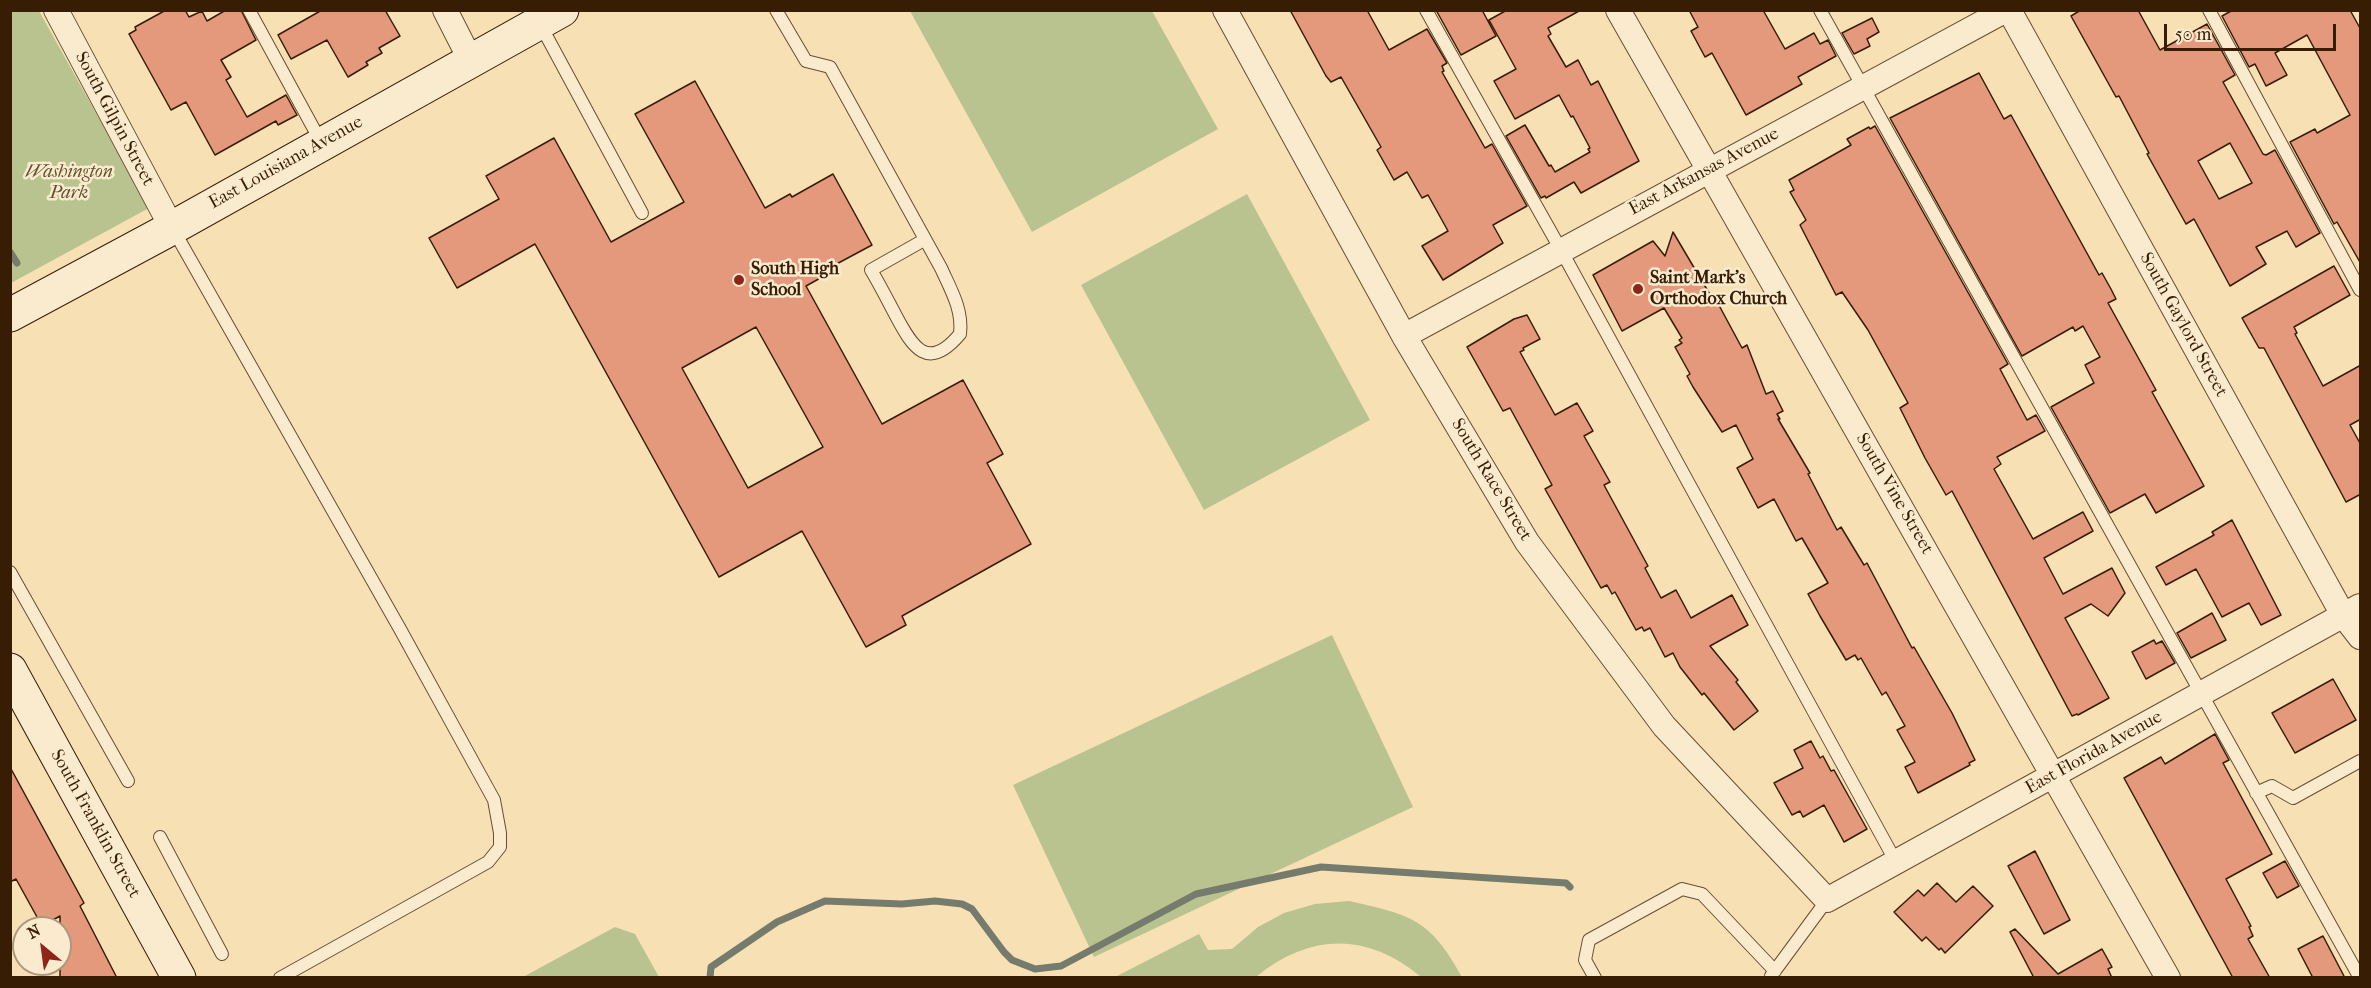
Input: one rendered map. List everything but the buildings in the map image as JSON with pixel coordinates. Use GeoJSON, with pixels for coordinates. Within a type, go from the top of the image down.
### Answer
{"type":"FeatureCollection","features":[{"type":"Feature","properties":{"kind":"street","name":"South Gilpin Street"},"geometry":{"type":"LineString","coordinates":[[56,10],[172,228]]}},
{"type":"Feature","properties":{"kind":"street"},"geometry":{"type":"LineString","coordinates":[[445,10],[471,61]]}},
{"type":"Feature","properties":{"kind":"street","name":"South Race Street"},"geometry":{"type":"LineString","coordinates":[[1225,10],[1404,336],[1527,542],[1664,726],[1827,900]]}},
{"type":"Feature","properties":{"kind":"street","name":"South Vine Street"},"geometry":{"type":"LineString","coordinates":[[1618,10],[2055,774],[2168,978]]}},
{"type":"Feature","properties":{"kind":"street","name":"East Arkansas Avenue"},"geometry":{"type":"LineString","coordinates":[[1404,336],[2007,10]]}},
{"type":"Feature","properties":{"kind":"street","name":"South Gaylord Street"},"geometry":{"type":"LineString","coordinates":[[2007,10],[2352,610],[2361,637]]}},
{"type":"Feature","properties":{"kind":"street","name":"East Louisiana Avenue"},"geometry":{"type":"LineString","coordinates":[[10,315],[172,228],[551,17]]}},
{"type":"Feature","properties":{"kind":"street","name":"East Florida Avenue"},"geometry":{"type":"LineString","coordinates":[[1827,900],[2352,610]]}},
{"type":"Feature","properties":{"kind":"street","name":"South Franklin Street"},"geometry":{"type":"LineString","coordinates":[[10,670],[179,978]]}},
{"type":"Feature","properties":{"kind":"lane"},"geometry":{"type":"LineString","coordinates":[[249,10],[322,143]]}},
{"type":"Feature","properties":{"kind":"lane"},"geometry":{"type":"LineString","coordinates":[[776,10],[806,61],[830,67],[924,240],[952,292],[962,323],[960,334],[953,343],[936,353],[922,352],[909,341],[871,270],[924,240]]}},
{"type":"Feature","properties":{"kind":"lane"},"geometry":{"type":"LineString","coordinates":[[1426,10],[1561,250],[1896,862]]}},
{"type":"Feature","properties":{"kind":"lane"},"geometry":{"type":"LineString","coordinates":[[1820,10],[2360,978]]}},
{"type":"Feature","properties":{"kind":"lane"},"geometry":{"type":"LineString","coordinates":[[2209,10],[2361,290]]}},
{"type":"Feature","properties":{"kind":"lane"},"geometry":{"type":"LineString","coordinates":[[551,17],[642,213]]}},
{"type":"Feature","properties":{"kind":"lane"},"geometry":{"type":"LineString","coordinates":[[172,228],[494,800],[500,833],[500,846],[488,862],[280,978]]}},
{"type":"Feature","properties":{"kind":"lane"},"geometry":{"type":"LineString","coordinates":[[10,572],[128,781]]}},
{"type":"Feature","properties":{"kind":"lane"},"geometry":{"type":"LineString","coordinates":[[2256,793],[2272,786],[2293,798],[2361,761]]}},
{"type":"Feature","properties":{"kind":"lane"},"geometry":{"type":"LineString","coordinates":[[160,837],[222,954]]}},
{"type":"Feature","properties":{"kind":"lane"},"geometry":{"type":"LineString","coordinates":[[1595,978],[1585,960],[1589,940],[1682,889],[1702,894],[1772,974],[1827,900]]}},
{"type":"Feature","properties":{"kind":"green space","name":"Washington Park"},"geometry":{"type":"Polygon","coordinates":[[[11,11],[39,11],[149,208],[11,283],[11,11]]]}},
{"type":"Feature","properties":{"kind":"green space"},"geometry":{"type":"Polygon","coordinates":[[[910,11],[1152,11],[1218,129],[1032,232],[910,11]]]}},
{"type":"Feature","properties":{"kind":"green space"},"geometry":{"type":"Polygon","coordinates":[[[1247,194],[1370,420],[1204,510],[1081,285],[1247,194]]]}},
{"type":"Feature","properties":{"kind":"green space"},"geometry":{"type":"Polygon","coordinates":[[[1332,635],[1413,807],[1094,957],[1013,785],[1332,635]]]}},
{"type":"Feature","properties":{"kind":"green space"},"geometry":{"type":"Polygon","coordinates":[[[1349,901],[1389,911],[1417,922],[1440,943],[1462,977],[1421,977],[1401,962],[1380,952],[1359,946],[1338,944],[1318,946],[1297,952],[1256,977],[1115,977],[1199,934],[1208,950],[1232,949],[1258,927],[1284,913],[1315,904],[1349,901]]]}},
{"type":"Feature","properties":{"kind":"green space"},"geometry":{"type":"Polygon","coordinates":[[[615,927],[635,934],[659,977],[523,977],[615,927]]]}},
{"type":"Feature","properties":{"kind":"waterway"},"geometry":{"type":"LineString","coordinates":[[10,252],[17,263]]}},
{"type":"Feature","properties":{"kind":"waterway"},"geometry":{"type":"LineString","coordinates":[[710,978],[711,967],[777,922],[825,901],[902,904],[935,901],[962,904],[972,909],[1012,960],[1035,969],[1061,966],[1196,894],[1321,867],[1566,883],[1570,887]]}},
{"type":"Feature","properties":{"kind":"place","name":"South High School"},"geometry":{"type":"Point","coordinates":[739,280]}},
{"type":"Feature","properties":{"kind":"place","name":"Saint Mark's Orthodox Church"},"geometry":{"type":"Point","coordinates":[1638,289]}}]}
